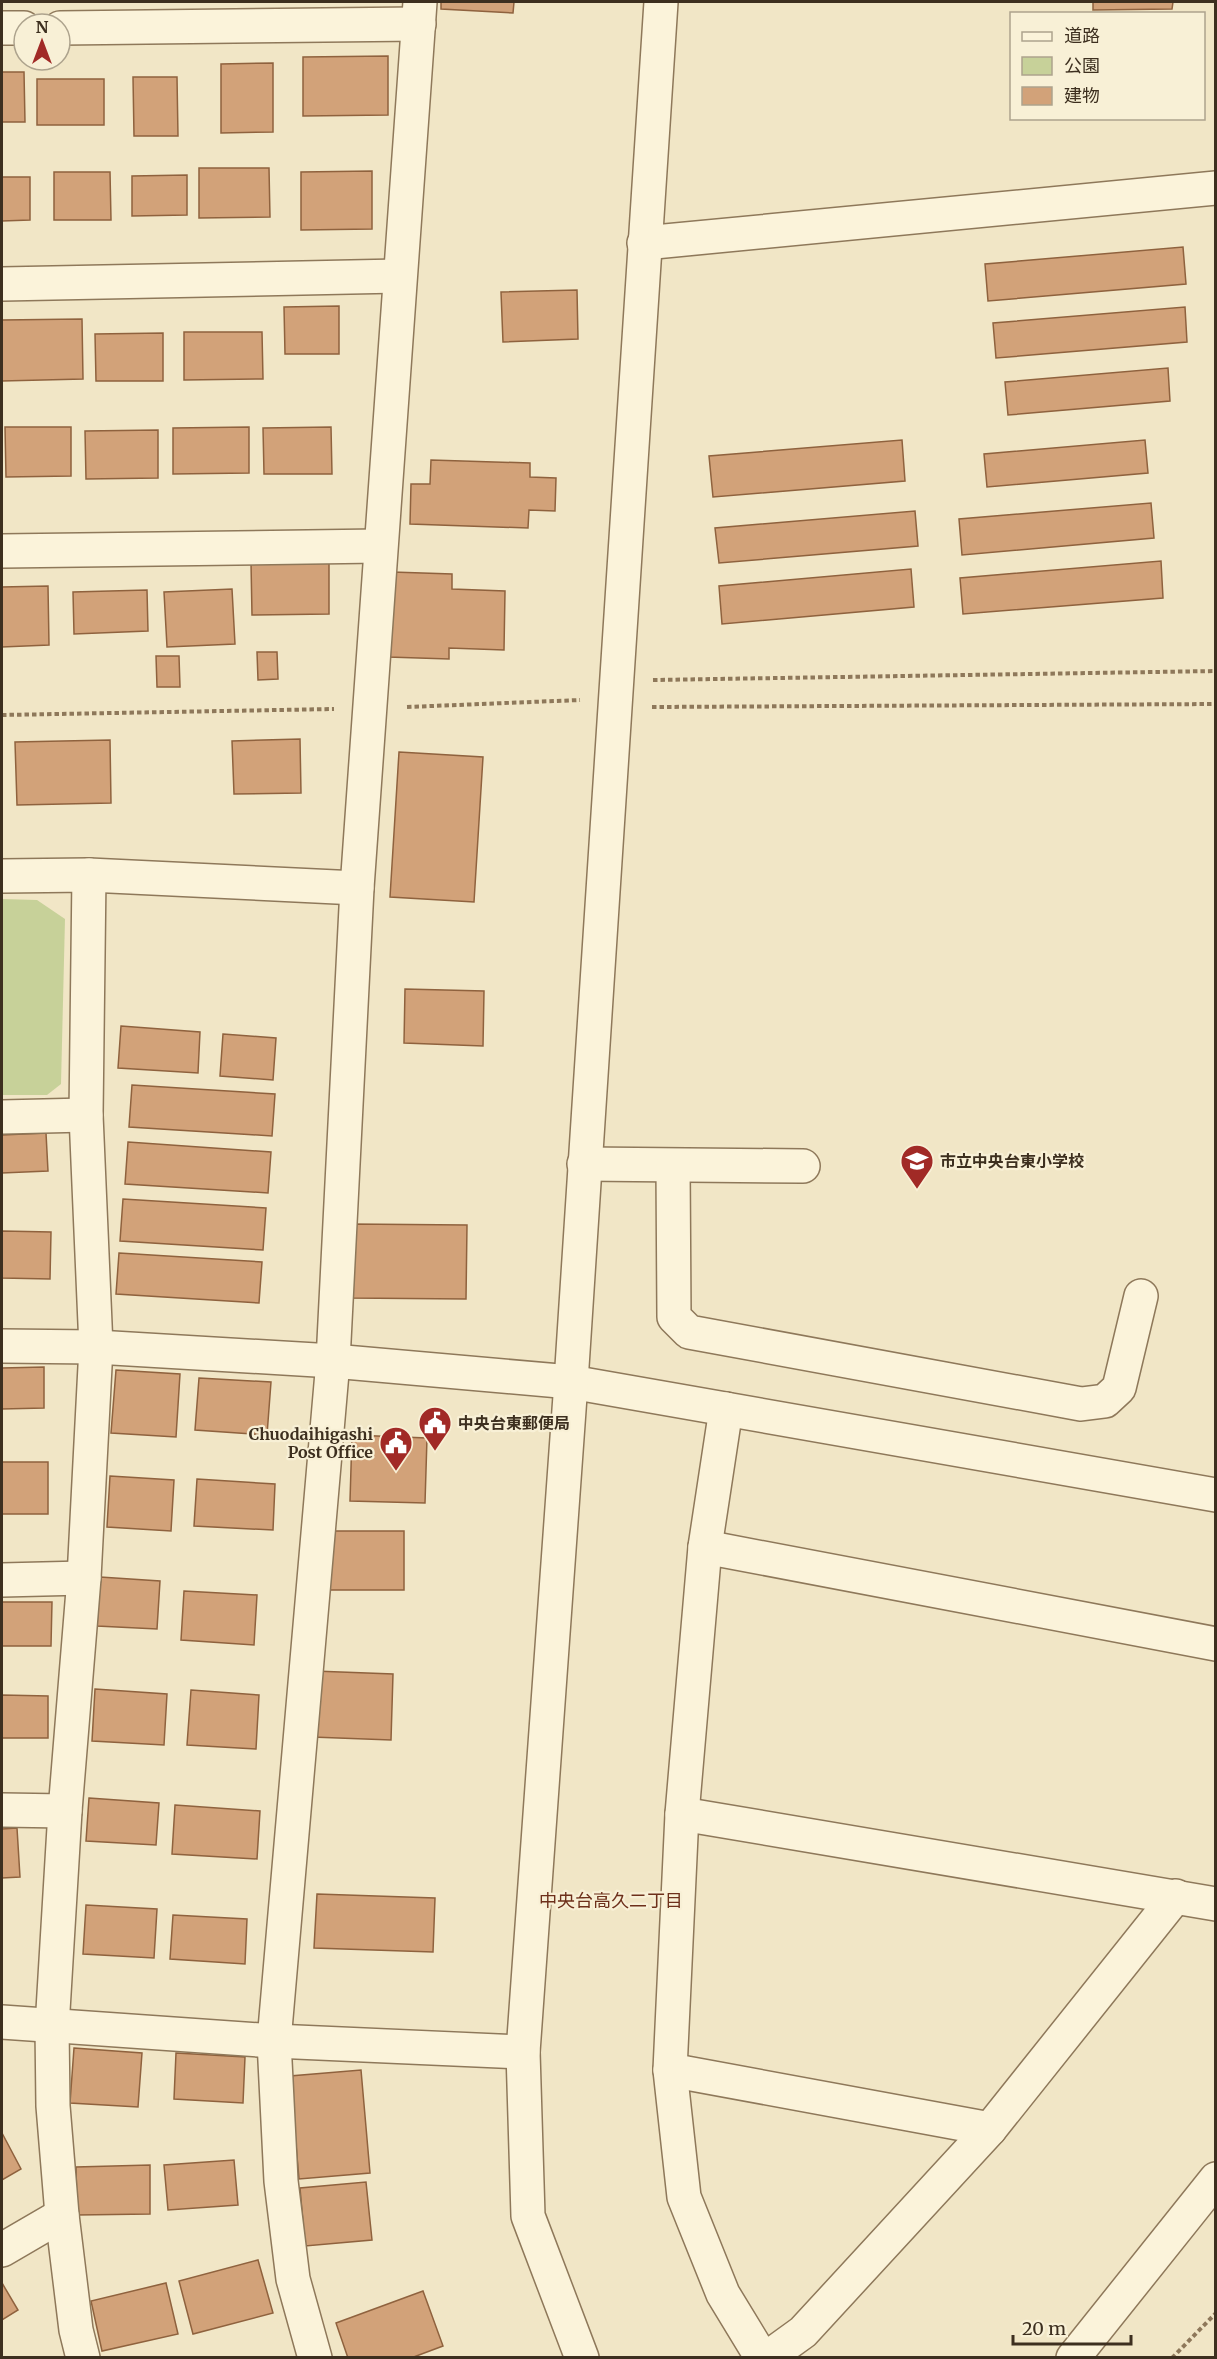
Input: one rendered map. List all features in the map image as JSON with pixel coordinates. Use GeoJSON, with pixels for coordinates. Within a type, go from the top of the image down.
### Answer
{"type":"FeatureCollection","features":[{"type":"Feature","properties":{"kind":"street"},"geometry":{"type":"LineString","coordinates":[[582,2358],[528,2216],[523,2052],[571,1382],[661,2]]}},
{"type":"Feature","properties":{"kind":"street"},"geometry":{"type":"LineString","coordinates":[[72,27],[419,13],[357,888],[333,1361],[274,2041],[280,2181],[293,2279],[315,2358]]}},
{"type":"Feature","properties":{"kind":"street"},"geometry":{"type":"LineString","coordinates":[[644,243],[1215,188]]}},
{"type":"Feature","properties":{"kind":"street"},"geometry":{"type":"LineString","coordinates":[[2,284],[399,276]]}},
{"type":"Feature","properties":{"kind":"street"},"geometry":{"type":"LineString","coordinates":[[2,551],[380,546]]}},
{"type":"Feature","properties":{"kind":"street"},"geometry":{"type":"LineString","coordinates":[[2,876],[88,875],[357,888]]}},
{"type":"Feature","properties":{"kind":"street"},"geometry":{"type":"LineString","coordinates":[[83,2358],[76,2330],[62,2215],[53,2106],[52,2027],[65,1811],[84,1578],[96,1347],[86,1115],[88,875]]}},
{"type":"Feature","properties":{"kind":"street"},"geometry":{"type":"LineString","coordinates":[[2,1117],[86,1115]]}},
{"type":"Feature","properties":{"kind":"street"},"geometry":{"type":"LineString","coordinates":[[584,1164],[803,1166]]}},
{"type":"Feature","properties":{"kind":"street"},"geometry":{"type":"LineString","coordinates":[[673,1166],[674,1317],[689,1332],[1081,1404],[1105,1401],[1119,1388],[1141,1296]]}},
{"type":"Feature","properties":{"kind":"street"},"geometry":{"type":"LineString","coordinates":[[2,1346],[96,1347],[333,1361],[571,1382],[1215,1495]]}},
{"type":"Feature","properties":{"kind":"street"},"geometry":{"type":"LineString","coordinates":[[726,1409],[705,1547],[682,1814],[670,2070],[684,2197],[723,2294],[762,2358]]}},
{"type":"Feature","properties":{"kind":"street"},"geometry":{"type":"LineString","coordinates":[[705,1547],[1215,1644]]}},
{"type":"Feature","properties":{"kind":"street"},"geometry":{"type":"LineString","coordinates":[[2,1580],[84,1578]]}},
{"type":"Feature","properties":{"kind":"street"},"geometry":{"type":"LineString","coordinates":[[2,1810],[65,1811]]}},
{"type":"Feature","properties":{"kind":"street"},"geometry":{"type":"LineString","coordinates":[[682,1814],[1215,1904]]}},
{"type":"Feature","properties":{"kind":"street"},"geometry":{"type":"LineString","coordinates":[[767,2358],[803,2332],[990,2129],[1176,1896]]}},
{"type":"Feature","properties":{"kind":"street"},"geometry":{"type":"LineString","coordinates":[[2,2022],[274,2041],[523,2052]]}},
{"type":"Feature","properties":{"kind":"street"},"geometry":{"type":"LineString","coordinates":[[670,2070],[990,2129]]}},
{"type":"Feature","properties":{"kind":"street"},"geometry":{"type":"LineString","coordinates":[[1073,2358],[1215,2179]]}},
{"type":"Feature","properties":{"kind":"street"},"geometry":{"type":"LineString","coordinates":[[2,2250],[62,2215]]}},
{"type":"Feature","properties":{"kind":"path"},"geometry":{"type":"LineString","coordinates":[[614,699],[656,679],[1215,671]]}},
{"type":"Feature","properties":{"kind":"path"},"geometry":{"type":"LineString","coordinates":[[2,715],[370,708],[614,699],[658,708],[1215,704]]}},
{"type":"Feature","properties":{"kind":"path"},"geometry":{"type":"LineString","coordinates":[[1172,2358],[1215,2313]]}},
{"type":"Feature","properties":{"kind":"green space"},"geometry":{"type":"Polygon","coordinates":[[[2,899],[37,900],[65,919],[61,1084],[47,1095],[2,1095],[2,899]]]}},
{"type":"Feature","properties":{"kind":"building"},"geometry":{"type":"Polygon","coordinates":[[[441,2],[514,2],[513,13],[441,9],[441,2]]]}},
{"type":"Feature","properties":{"kind":"building"},"geometry":{"type":"Polygon","coordinates":[[[1093,2],[1173,2],[1172,9],[1093,10],[1093,2]]]}},
{"type":"Feature","properties":{"kind":"building"},"geometry":{"type":"Polygon","coordinates":[[[388,56],[388,115],[303,116],[303,57],[388,56]]]}},
{"type":"Feature","properties":{"kind":"building"},"geometry":{"type":"Polygon","coordinates":[[[273,63],[273,132],[221,133],[221,64],[273,63]]]}},
{"type":"Feature","properties":{"kind":"building"},"geometry":{"type":"Polygon","coordinates":[[[2,72],[24,72],[25,122],[2,122],[2,72]]]}},
{"type":"Feature","properties":{"kind":"building"},"geometry":{"type":"Polygon","coordinates":[[[133,77],[177,77],[178,136],[134,136],[133,77]]]}},
{"type":"Feature","properties":{"kind":"building"},"geometry":{"type":"Polygon","coordinates":[[[37,79],[104,79],[104,125],[37,125],[37,79]]]}},
{"type":"Feature","properties":{"kind":"building"},"geometry":{"type":"Polygon","coordinates":[[[199,168],[269,168],[270,217],[199,218],[199,168]]]}},
{"type":"Feature","properties":{"kind":"building"},"geometry":{"type":"Polygon","coordinates":[[[372,171],[372,229],[301,230],[301,172],[372,171]]]}},
{"type":"Feature","properties":{"kind":"building"},"geometry":{"type":"Polygon","coordinates":[[[54,172],[110,172],[111,220],[54,220],[54,172]]]}},
{"type":"Feature","properties":{"kind":"building"},"geometry":{"type":"Polygon","coordinates":[[[187,175],[187,215],[132,216],[132,176],[187,175]]]}},
{"type":"Feature","properties":{"kind":"building"},"geometry":{"type":"Polygon","coordinates":[[[2,177],[30,177],[30,220],[2,221],[2,177]]]}},
{"type":"Feature","properties":{"kind":"building"},"geometry":{"type":"Polygon","coordinates":[[[1183,247],[1186,284],[988,301],[985,264],[1183,247]]]}},
{"type":"Feature","properties":{"kind":"building"},"geometry":{"type":"Polygon","coordinates":[[[577,290],[578,339],[503,342],[501,292],[577,290]]]}},
{"type":"Feature","properties":{"kind":"building"},"geometry":{"type":"Polygon","coordinates":[[[339,306],[339,354],[285,354],[284,307],[339,306]]]}},
{"type":"Feature","properties":{"kind":"building"},"geometry":{"type":"Polygon","coordinates":[[[1185,307],[1187,342],[996,358],[993,323],[1185,307]]]}},
{"type":"Feature","properties":{"kind":"building"},"geometry":{"type":"Polygon","coordinates":[[[82,319],[83,379],[2,381],[2,320],[82,319]]]}},
{"type":"Feature","properties":{"kind":"building"},"geometry":{"type":"Polygon","coordinates":[[[184,332],[262,332],[263,379],[184,380],[184,332]]]}},
{"type":"Feature","properties":{"kind":"building"},"geometry":{"type":"Polygon","coordinates":[[[163,333],[163,381],[96,381],[95,334],[163,333]]]}},
{"type":"Feature","properties":{"kind":"building"},"geometry":{"type":"Polygon","coordinates":[[[1168,368],[1170,401],[1008,415],[1005,382],[1168,368]]]}},
{"type":"Feature","properties":{"kind":"building"},"geometry":{"type":"Polygon","coordinates":[[[5,427],[71,427],[71,476],[6,477],[5,427]]]}},
{"type":"Feature","properties":{"kind":"building"},"geometry":{"type":"Polygon","coordinates":[[[249,427],[249,473],[173,474],[173,428],[249,427]]]}},
{"type":"Feature","properties":{"kind":"building"},"geometry":{"type":"Polygon","coordinates":[[[331,427],[332,474],[264,474],[263,428],[331,427]]]}},
{"type":"Feature","properties":{"kind":"building"},"geometry":{"type":"Polygon","coordinates":[[[158,430],[158,478],[86,479],[85,431],[158,430]]]}},
{"type":"Feature","properties":{"kind":"building"},"geometry":{"type":"Polygon","coordinates":[[[902,440],[905,481],[713,497],[709,456],[902,440]]]}},
{"type":"Feature","properties":{"kind":"building"},"geometry":{"type":"Polygon","coordinates":[[[1145,440],[1148,473],[987,487],[984,454],[1145,440]]]}},
{"type":"Feature","properties":{"kind":"building"},"geometry":{"type":"Polygon","coordinates":[[[431,460],[530,463],[530,477],[556,478],[555,511],[529,510],[528,528],[410,524],[411,484],[430,484],[431,460]]]}},
{"type":"Feature","properties":{"kind":"building"},"geometry":{"type":"Polygon","coordinates":[[[1151,503],[1154,538],[962,555],[959,519],[1151,503]]]}},
{"type":"Feature","properties":{"kind":"building"},"geometry":{"type":"Polygon","coordinates":[[[915,511],[918,546],[719,563],[715,528],[915,511]]]}},
{"type":"Feature","properties":{"kind":"building"},"geometry":{"type":"Polygon","coordinates":[[[1161,561],[1163,598],[963,614],[960,578],[1161,561]]]}},
{"type":"Feature","properties":{"kind":"building"},"geometry":{"type":"Polygon","coordinates":[[[329,562],[329,614],[252,615],[251,563],[329,562]]]}},
{"type":"Feature","properties":{"kind":"building"},"geometry":{"type":"Polygon","coordinates":[[[911,569],[914,607],[722,624],[719,586],[911,569]]]}},
{"type":"Feature","properties":{"kind":"building"},"geometry":{"type":"Polygon","coordinates":[[[392,572],[452,574],[452,589],[505,591],[504,650],[449,648],[449,659],[388,657],[392,572]]]}},
{"type":"Feature","properties":{"kind":"building"},"geometry":{"type":"Polygon","coordinates":[[[48,586],[49,645],[2,647],[2,587],[48,586]]]}},
{"type":"Feature","properties":{"kind":"building"},"geometry":{"type":"Polygon","coordinates":[[[232,589],[235,644],[167,647],[164,592],[232,589]]]}},
{"type":"Feature","properties":{"kind":"building"},"geometry":{"type":"Polygon","coordinates":[[[147,590],[148,631],[74,634],[73,592],[147,590]]]}},
{"type":"Feature","properties":{"kind":"building"},"geometry":{"type":"Polygon","coordinates":[[[257,652],[277,652],[278,679],[258,680],[257,652]]]}},
{"type":"Feature","properties":{"kind":"building"},"geometry":{"type":"Polygon","coordinates":[[[156,656],[179,656],[180,687],[157,687],[156,656]]]}},
{"type":"Feature","properties":{"kind":"building"},"geometry":{"type":"Polygon","coordinates":[[[300,739],[301,793],[234,794],[232,741],[300,739]]]}},
{"type":"Feature","properties":{"kind":"building"},"geometry":{"type":"Polygon","coordinates":[[[110,740],[111,803],[17,805],[15,742],[110,740]]]}},
{"type":"Feature","properties":{"kind":"building"},"geometry":{"type":"Polygon","coordinates":[[[399,752],[483,757],[474,902],[390,897],[399,752]]]}},
{"type":"Feature","properties":{"kind":"building"},"geometry":{"type":"Polygon","coordinates":[[[405,989],[484,991],[483,1046],[404,1043],[405,989]]]}},
{"type":"Feature","properties":{"kind":"building"},"geometry":{"type":"Polygon","coordinates":[[[121,1026],[200,1032],[198,1073],[118,1068],[121,1026]]]}},
{"type":"Feature","properties":{"kind":"building"},"geometry":{"type":"Polygon","coordinates":[[[223,1034],[276,1038],[273,1080],[220,1076],[223,1034]]]}},
{"type":"Feature","properties":{"kind":"building"},"geometry":{"type":"Polygon","coordinates":[[[132,1085],[275,1094],[272,1136],[129,1127],[132,1085]]]}},
{"type":"Feature","properties":{"kind":"building"},"geometry":{"type":"Polygon","coordinates":[[[46,1133],[48,1171],[2,1173],[2,1135],[46,1133]]]}},
{"type":"Feature","properties":{"kind":"building"},"geometry":{"type":"Polygon","coordinates":[[[128,1142],[271,1152],[268,1193],[125,1184],[128,1142]]]}},
{"type":"Feature","properties":{"kind":"building"},"geometry":{"type":"Polygon","coordinates":[[[123,1199],[266,1208],[263,1250],[120,1241],[123,1199]]]}},
{"type":"Feature","properties":{"kind":"building"},"geometry":{"type":"Polygon","coordinates":[[[350,1224],[467,1225],[466,1299],[349,1298],[350,1224]]]}},
{"type":"Feature","properties":{"kind":"building"},"geometry":{"type":"Polygon","coordinates":[[[2,1231],[51,1232],[50,1279],[2,1278],[2,1231]]]}},
{"type":"Feature","properties":{"kind":"building"},"geometry":{"type":"Polygon","coordinates":[[[119,1253],[262,1262],[259,1303],[116,1294],[119,1253]]]}},
{"type":"Feature","properties":{"kind":"building"},"geometry":{"type":"Polygon","coordinates":[[[44,1367],[44,1408],[2,1409],[2,1368],[44,1367]]]}},
{"type":"Feature","properties":{"kind":"building"},"geometry":{"type":"Polygon","coordinates":[[[116,1370],[180,1374],[176,1437],[111,1433],[116,1370]]]}},
{"type":"Feature","properties":{"kind":"building"},"geometry":{"type":"Polygon","coordinates":[[[199,1378],[271,1382],[267,1435],[195,1430],[199,1378]]]}},
{"type":"Feature","properties":{"kind":"building"},"geometry":{"type":"Polygon","coordinates":[[[352,1435],[427,1438],[425,1503],[350,1501],[352,1435]]]}},
{"type":"Feature","properties":{"kind":"building"},"geometry":{"type":"Polygon","coordinates":[[[2,1462],[48,1462],[48,1514],[2,1514],[2,1462]]]}},
{"type":"Feature","properties":{"kind":"building"},"geometry":{"type":"Polygon","coordinates":[[[110,1476],[174,1480],[171,1531],[107,1527],[110,1476]]]}},
{"type":"Feature","properties":{"kind":"building"},"geometry":{"type":"Polygon","coordinates":[[[197,1479],[275,1484],[273,1530],[194,1526],[197,1479]]]}},
{"type":"Feature","properties":{"kind":"building"},"geometry":{"type":"Polygon","coordinates":[[[327,1531],[404,1531],[404,1590],[327,1590],[327,1531]]]}},
{"type":"Feature","properties":{"kind":"building"},"geometry":{"type":"Polygon","coordinates":[[[100,1577],[160,1581],[157,1629],[97,1626],[100,1577]]]}},
{"type":"Feature","properties":{"kind":"building"},"geometry":{"type":"Polygon","coordinates":[[[184,1591],[257,1595],[254,1645],[181,1640],[184,1591]]]}},
{"type":"Feature","properties":{"kind":"building"},"geometry":{"type":"Polygon","coordinates":[[[2,1602],[52,1602],[51,1646],[2,1646],[2,1602]]]}},
{"type":"Feature","properties":{"kind":"building"},"geometry":{"type":"Polygon","coordinates":[[[314,1671],[393,1674],[391,1740],[312,1737],[314,1671]]]}},
{"type":"Feature","properties":{"kind":"building"},"geometry":{"type":"Polygon","coordinates":[[[95,1689],[167,1694],[164,1745],[92,1741],[95,1689]]]}},
{"type":"Feature","properties":{"kind":"building"},"geometry":{"type":"Polygon","coordinates":[[[191,1690],[259,1695],[256,1749],[187,1745],[191,1690]]]}},
{"type":"Feature","properties":{"kind":"building"},"geometry":{"type":"Polygon","coordinates":[[[2,1695],[48,1696],[48,1738],[2,1738],[2,1695]]]}},
{"type":"Feature","properties":{"kind":"building"},"geometry":{"type":"Polygon","coordinates":[[[89,1798],[159,1803],[156,1845],[86,1841],[89,1798]]]}},
{"type":"Feature","properties":{"kind":"building"},"geometry":{"type":"Polygon","coordinates":[[[175,1805],[260,1811],[257,1859],[172,1854],[175,1805]]]}},
{"type":"Feature","properties":{"kind":"building"},"geometry":{"type":"Polygon","coordinates":[[[17,1828],[20,1877],[2,1878],[2,1829],[17,1828]]]}},
{"type":"Feature","properties":{"kind":"building"},"geometry":{"type":"Polygon","coordinates":[[[317,1894],[435,1898],[433,1952],[314,1948],[317,1894]]]}},
{"type":"Feature","properties":{"kind":"building"},"geometry":{"type":"Polygon","coordinates":[[[86,1905],[157,1909],[154,1958],[83,1954],[86,1905]]]}},
{"type":"Feature","properties":{"kind":"building"},"geometry":{"type":"Polygon","coordinates":[[[173,1915],[247,1919],[245,1964],[170,1959],[173,1915]]]}},
{"type":"Feature","properties":{"kind":"building"},"geometry":{"type":"Polygon","coordinates":[[[74,2048],[142,2053],[138,2107],[70,2103],[74,2048]]]}},
{"type":"Feature","properties":{"kind":"building"},"geometry":{"type":"Polygon","coordinates":[[[176,2053],[245,2057],[243,2103],[174,2099],[176,2053]]]}},
{"type":"Feature","properties":{"kind":"building"},"geometry":{"type":"Polygon","coordinates":[[[361,2070],[370,2173],[299,2179],[290,2076],[361,2070]]]}},
{"type":"Feature","properties":{"kind":"building"},"geometry":{"type":"Polygon","coordinates":[[[2,2133],[21,2169],[2,2180],[2,2133]]]}},
{"type":"Feature","properties":{"kind":"building"},"geometry":{"type":"Polygon","coordinates":[[[234,2160],[238,2205],[168,2210],[164,2165],[234,2160]]]}},
{"type":"Feature","properties":{"kind":"building"},"geometry":{"type":"Polygon","coordinates":[[[150,2165],[150,2214],[77,2215],[76,2167],[150,2165]]]}},
{"type":"Feature","properties":{"kind":"building"},"geometry":{"type":"Polygon","coordinates":[[[366,2182],[372,2240],[305,2246],[300,2188],[366,2182]]]}},
{"type":"Feature","properties":{"kind":"building"},"geometry":{"type":"Polygon","coordinates":[[[258,2260],[273,2313],[193,2334],[179,2281],[258,2260]]]}},
{"type":"Feature","properties":{"kind":"building"},"geometry":{"type":"Polygon","coordinates":[[[2,2283],[18,2310],[2,2320],[2,2283]]]}},
{"type":"Feature","properties":{"kind":"building"},"geometry":{"type":"Polygon","coordinates":[[[166,2283],[178,2334],[102,2351],[91,2301],[166,2283]]]}},
{"type":"Feature","properties":{"kind":"building"},"geometry":{"type":"Polygon","coordinates":[[[423,2291],[443,2346],[411,2358],[348,2358],[336,2323],[423,2291]]]}},
{"type":"Feature","properties":{"kind":"place","name":"市立中央台東小学校"},"geometry":{"type":"Point","coordinates":[917,1190]}},
{"type":"Feature","properties":{"kind":"place","name":"中央台東郵便局"},"geometry":{"type":"Point","coordinates":[435,1452]}},
{"type":"Feature","properties":{"kind":"place","name":"Chuodaihigashi Post Office"},"geometry":{"type":"Point","coordinates":[396,1472]}},
{"type":"Feature","properties":{"kind":"district","name":"中央台高久二丁目"},"geometry":{"type":"Point","coordinates":[611,1900]}}]}
